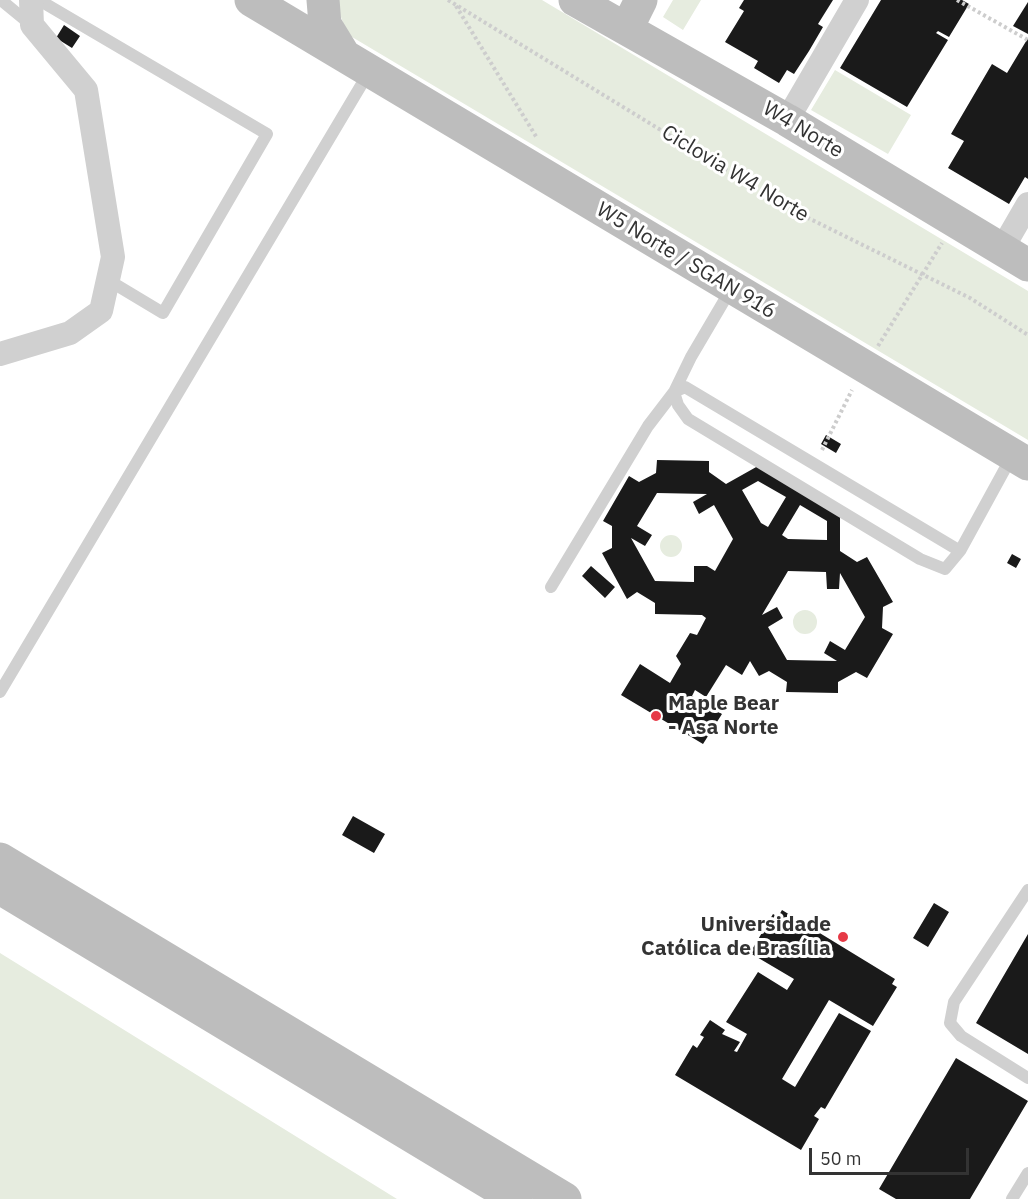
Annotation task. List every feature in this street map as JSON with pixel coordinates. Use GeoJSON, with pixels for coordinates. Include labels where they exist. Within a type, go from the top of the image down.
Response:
{"type":"FeatureCollection","features":[{"type":"Feature","properties":{"kind":"main road","name":"W5 Norte / SGAN 916"},"geometry":{"type":"LineString","coordinates":[[252,0],[1020,460]]}},
{"type":"Feature","properties":{"kind":"main road"},"geometry":{"type":"LineString","coordinates":[[323,0],[325,24],[357,64]]}},
{"type":"Feature","properties":{"kind":"main road","name":"W4 Norte"},"geometry":{"type":"LineString","coordinates":[[575,0],[634,14],[787,120],[1015,257]]}},
{"type":"Feature","properties":{"kind":"main road"},"geometry":{"type":"LineString","coordinates":[[0,859],[566,1199]]}},
{"type":"Feature","properties":{"kind":"main road"},"geometry":{"type":"LineString","coordinates":[[0,888],[516,1199]]}},
{"type":"Feature","properties":{"kind":"street"},"geometry":{"type":"LineString","coordinates":[[0,354],[70,333],[101,311],[113,257],[86,90],[32,25],[32,0]]}},
{"type":"Feature","properties":{"kind":"street"},"geometry":{"type":"LineString","coordinates":[[787,120],[857,0]]}},
{"type":"Feature","properties":{"kind":"street"},"geometry":{"type":"LineString","coordinates":[[1015,257],[1028,204]]}},
{"type":"Feature","properties":{"kind":"lane"},"geometry":{"type":"LineString","coordinates":[[1,0],[32,25]]}},
{"type":"Feature","properties":{"kind":"lane"},"geometry":{"type":"LineString","coordinates":[[39,0],[267,134],[163,313],[108,280]]}},
{"type":"Feature","properties":{"kind":"lane"},"geometry":{"type":"LineString","coordinates":[[0,692],[357,64]]}},
{"type":"Feature","properties":{"kind":"lane"},"geometry":{"type":"LineString","coordinates":[[551,587],[648,426],[674,392],[691,357],[732,288]]}},
{"type":"Feature","properties":{"kind":"lane"},"geometry":{"type":"LineString","coordinates":[[674,392],[686,387],[960,551]]}},
{"type":"Feature","properties":{"kind":"lane"},"geometry":{"type":"LineString","coordinates":[[674,392],[678,405],[688,419],[920,559],[945,569],[960,551],[1020,460]]}},
{"type":"Feature","properties":{"kind":"lane"},"geometry":{"type":"LineString","coordinates":[[1028,890],[954,1002],[950,1023],[961,1036],[1028,1078]]}},
{"type":"Feature","properties":{"kind":"lane"},"geometry":{"type":"LineString","coordinates":[[1012,1199],[1028,1173]]}},
{"type":"Feature","properties":{"kind":"path","name":"Ciclovia W4 Norte"},"geometry":{"type":"LineString","coordinates":[[448,0],[790,209],[970,298],[1028,335]]}},
{"type":"Feature","properties":{"kind":"path"},"geometry":{"type":"LineString","coordinates":[[957,0],[1028,40]]}},
{"type":"Feature","properties":{"kind":"path"},"geometry":{"type":"LineString","coordinates":[[454,2],[542,147]]}},
{"type":"Feature","properties":{"kind":"path"},"geometry":{"type":"LineString","coordinates":[[877,348],[921,274],[956,223]]}},
{"type":"Feature","properties":{"kind":"path"},"geometry":{"type":"LineString","coordinates":[[815,464],[853,387]]}},
{"type":"Feature","properties":{"kind":"shaded area"},"geometry":{"type":"Polygon","coordinates":[[[335,0],[542,0],[1028,291],[1028,440],[347,34],[335,0]]]}},
{"type":"Feature","properties":{"kind":"shaded area"},"geometry":{"type":"Polygon","coordinates":[[[673,0],[701,0],[683,30],[663,17],[673,0]]]}},
{"type":"Feature","properties":{"kind":"shaded area"},"geometry":{"type":"Polygon","coordinates":[[[835,70],[911,115],[888,154],[811,110],[835,70]]]}},
{"type":"Feature","properties":{"kind":"shaded area"},"geometry":{"type":"Polygon","coordinates":[[[671,535],[679,538],[682,546],[679,554],[671,557],[663,554],[660,546],[663,538],[671,535]]]}},
{"type":"Feature","properties":{"kind":"shaded area"},"geometry":{"type":"Polygon","coordinates":[[[805,610],[813,614],[817,622],[813,630],[805,634],[797,630],[793,622],[797,614],[805,610]]]}},
{"type":"Feature","properties":{"kind":"shaded area"},"geometry":{"type":"Polygon","coordinates":[[[0,953],[397,1199],[0,1199],[0,953]]]}},
{"type":"Feature","properties":{"kind":"building"},"geometry":{"type":"Polygon","coordinates":[[[744,0],[833,0],[818,24],[823,27],[809,51],[794,74],[787,70],[779,83],[754,68],[758,61],[725,42],[744,11],[739,8],[744,0]]]}},
{"type":"Feature","properties":{"kind":"building"},"geometry":{"type":"Polygon","coordinates":[[[881,0],[962,0],[969,4],[949,37],[938,31],[936,33],[948,40],[907,107],[840,68],[881,0]]]}},
{"type":"Feature","properties":{"kind":"building"},"geometry":{"type":"Polygon","coordinates":[[[1028,2],[1028,34],[1013,26],[1028,2]]]}},
{"type":"Feature","properties":{"kind":"building"},"geometry":{"type":"Polygon","coordinates":[[[64,25],[80,36],[72,48],[56,38],[64,25]]]}},
{"type":"Feature","properties":{"kind":"building"},"geometry":{"type":"Polygon","coordinates":[[[1028,38],[1028,179],[1025,177],[1009,204],[948,168],[964,141],[951,134],[992,64],[1007,73],[1028,38]]]}},
{"type":"Feature","properties":{"kind":"building"},"geometry":{"type":"Polygon","coordinates":[[[826,435],[841,444],[836,453],[821,444],[826,435]]]}},
{"type":"Feature","properties":{"kind":"building"},"geometry":{"type":"Polygon","coordinates":[[[657,460],[709,461],[709,472],[726,484],[758,466],[840,515],[840,551],[857,562],[867,557],[893,602],[883,607],[882,628],[893,634],[867,678],[856,672],[838,682],[838,693],[786,692],[787,682],[769,671],[759,676],[750,661],[742,675],[726,665],[706,697],[695,690],[692,696],[722,714],[703,744],[621,695],[640,664],[670,683],[681,664],[676,656],[690,633],[697,635],[706,618],[702,615],[655,614],[655,603],[637,592],[627,599],[602,553],[612,548],[612,526],[603,521],[629,476],[639,482],[656,473],[657,460]],[[758,481],[742,490],[761,523],[768,527],[786,497],[758,481]],[[657,493],[637,526],[652,535],[645,546],[631,538],[655,581],[694,582],[694,566],[707,566],[715,571],[733,539],[714,505],[699,514],[693,502],[707,494],[657,493]],[[800,505],[782,535],[788,539],[827,540],[827,521],[800,505]],[[788,571],[762,615],[777,607],[783,618],[768,627],[787,660],[837,661],[824,653],[830,641],[845,650],[865,617],[840,573],[839,589],[827,589],[826,572],[788,571]]]}},
{"type":"Feature","properties":{"kind":"building"},"geometry":{"type":"Polygon","coordinates":[[[1012,554],[1021,559],[1016,568],[1007,563],[1012,554]]]}},
{"type":"Feature","properties":{"kind":"building"},"geometry":{"type":"Polygon","coordinates":[[[591,566],[615,587],[605,598],[582,576],[591,566]]]}},
{"type":"Feature","properties":{"kind":"building"},"geometry":{"type":"Polygon","coordinates":[[[353,816],[385,834],[374,853],[342,835],[353,816]]]}},
{"type":"Feature","properties":{"kind":"building"},"geometry":{"type":"Polygon","coordinates":[[[934,903],[949,912],[928,947],[913,938],[934,903]]]}},
{"type":"Feature","properties":{"kind":"building"},"geometry":{"type":"Polygon","coordinates":[[[782,910],[895,979],[892,984],[897,987],[873,1026],[829,1000],[782,1079],[795,1087],[839,1013],[871,1031],[825,1109],[821,1107],[814,1116],[819,1119],[801,1150],[675,1075],[693,1045],[697,1048],[704,1037],[700,1035],[710,1020],[725,1030],[722,1034],[740,1042],[734,1051],[737,1052],[747,1034],[726,1022],[758,972],[787,990],[794,979],[750,953],[773,914],[778,917],[782,910]]]}},
{"type":"Feature","properties":{"kind":"building"},"geometry":{"type":"Polygon","coordinates":[[[1028,934],[1028,1054],[976,1023],[1028,934]]]}},
{"type":"Feature","properties":{"kind":"building"},"geometry":{"type":"Polygon","coordinates":[[[956,1058],[1028,1101],[970,1199],[896,1199],[879,1189],[956,1058]]]}},
{"type":"Feature","properties":{"kind":"place","name":"Maple Bear - Asa Norte"},"geometry":{"type":"Point","coordinates":[656,716]}},
{"type":"Feature","properties":{"kind":"place","name":"Universidade Católica de Brasília"},"geometry":{"type":"Point","coordinates":[843,937]}}]}
